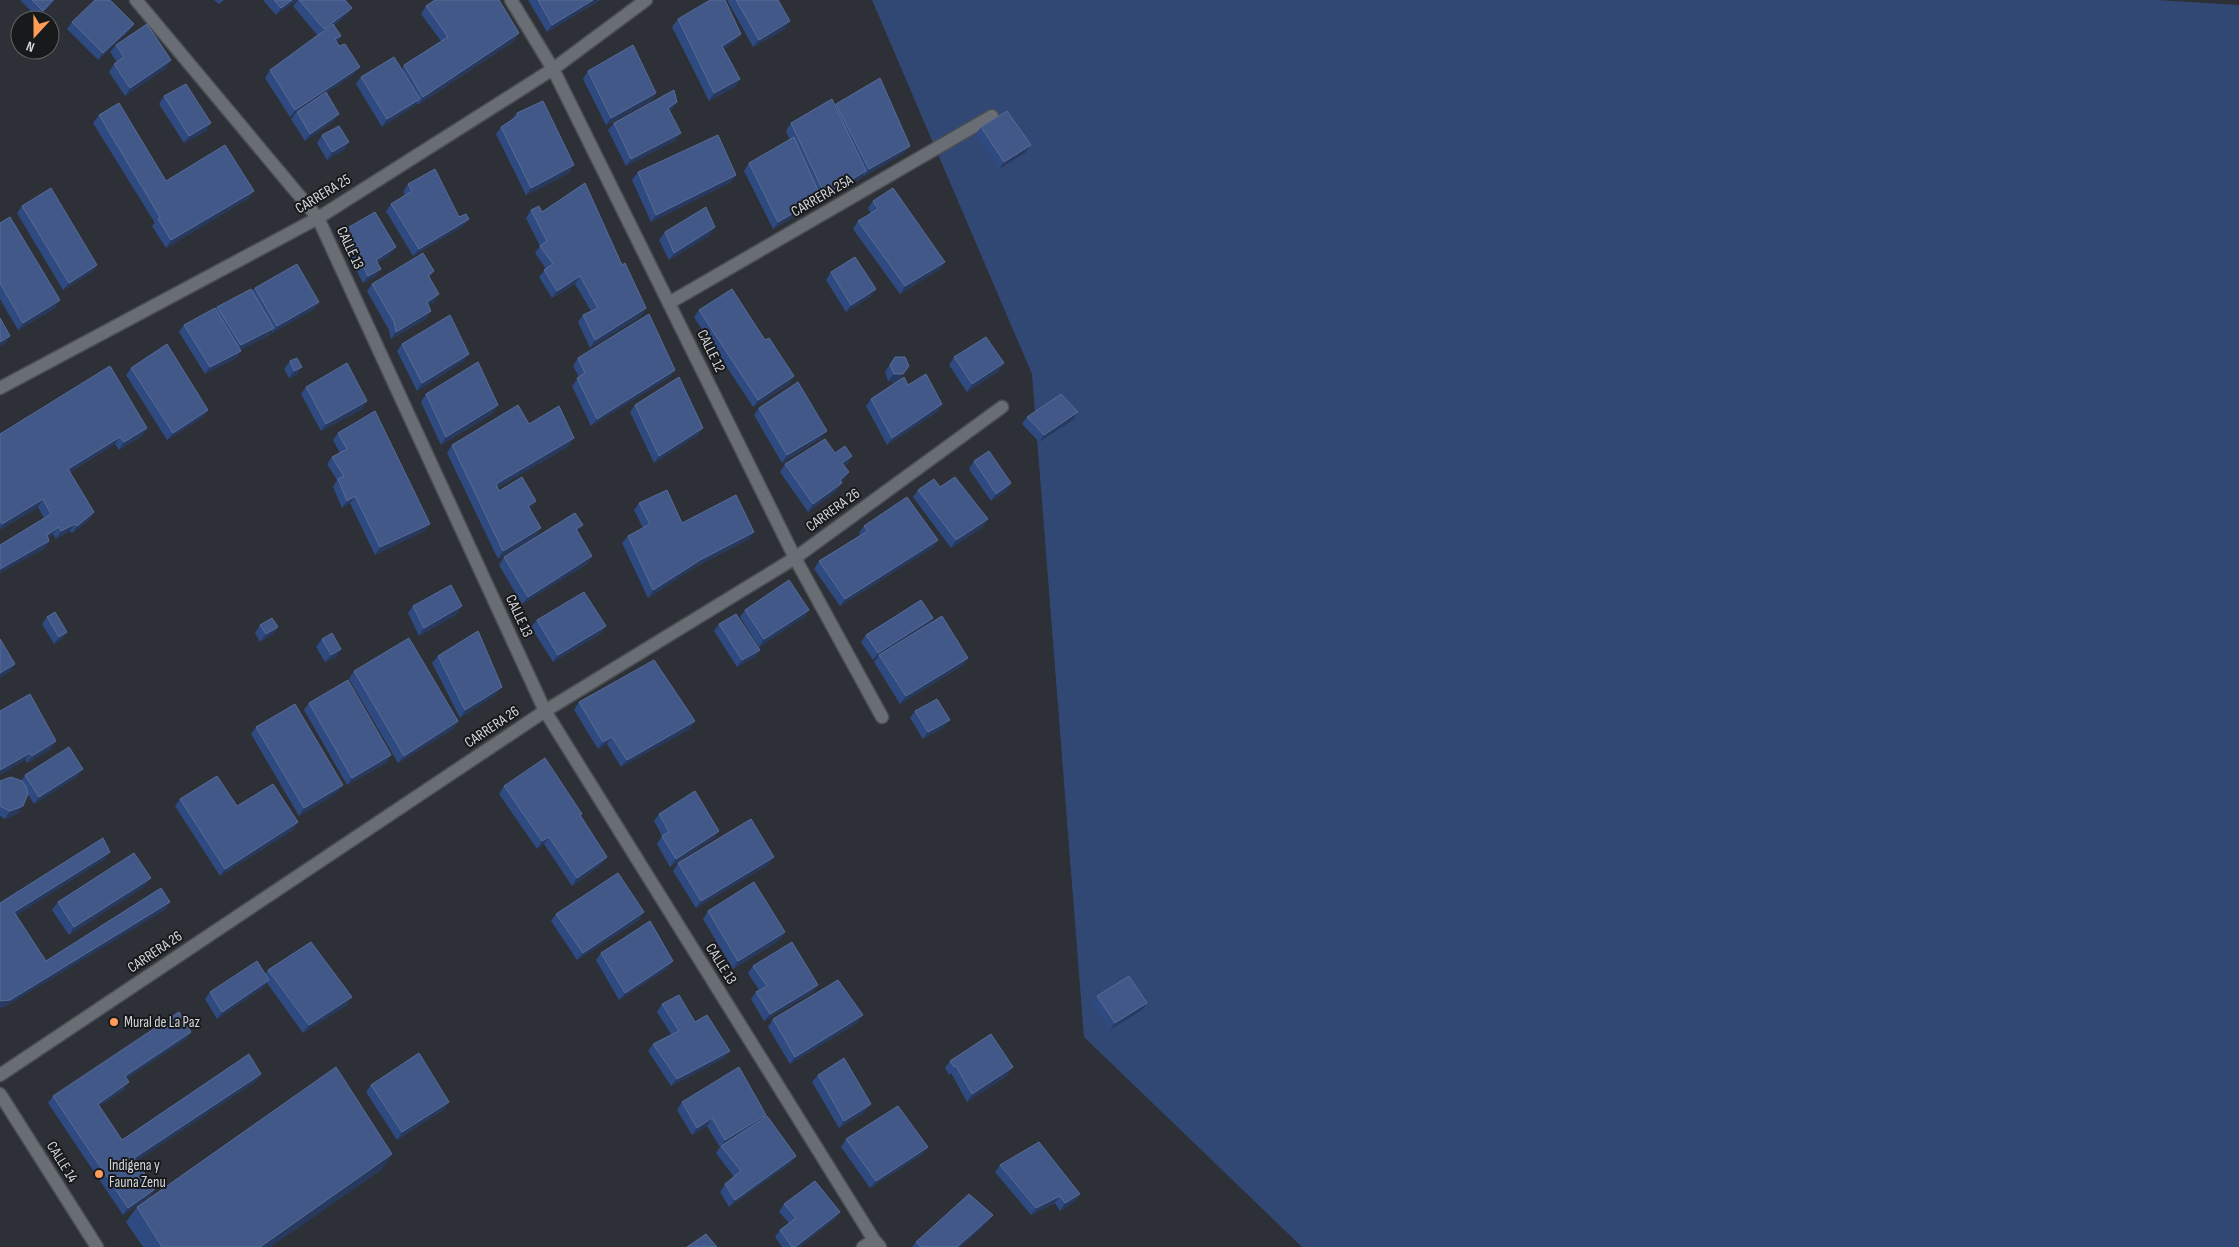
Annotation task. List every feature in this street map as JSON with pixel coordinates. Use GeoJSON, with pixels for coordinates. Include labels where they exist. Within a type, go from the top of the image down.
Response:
{"type":"FeatureCollection","features":[{"type":"Feature","properties":{"kind":"street","name":"CALLE 13"},"geometry":{"type":"LineString","coordinates":[[136,0],[318,218],[545,711],[877,1244]]}},
{"type":"Feature","properties":{"kind":"street","name":"CALLE 12"},"geometry":{"type":"LineString","coordinates":[[511,0],[553,69],[795,558],[882,717]]}},
{"type":"Feature","properties":{"kind":"street","name":"CARRERA 25"},"geometry":{"type":"LineString","coordinates":[[0,388],[318,218],[553,69],[646,0]]}},
{"type":"Feature","properties":{"kind":"street","name":"CARRERA 25A"},"geometry":{"type":"LineString","coordinates":[[669,303],[992,116]]}},
{"type":"Feature","properties":{"kind":"street","name":"CARRERA 26"},"geometry":{"type":"LineString","coordinates":[[0,1075],[545,711],[795,558],[1002,407]]}},
{"type":"Feature","properties":{"kind":"street","name":"CALLE 14"},"geometry":{"type":"LineString","coordinates":[[0,1094],[97,1247]]}},
{"type":"Feature","properties":{"kind":"street"},"geometry":{"type":"LineString","coordinates":[[863,1247],[877,1244]]}},
{"type":"Feature","properties":{"kind":"shaded area"},"geometry":{"type":"Polygon","coordinates":[[[872,0],[2157,0],[2239,5],[2239,1247],[1302,1247],[1084,1037],[1032,374],[872,0]]]}},
{"type":"Feature","properties":{"kind":"building"},"geometry":{"type":"Polygon","coordinates":[[[32,0],[53,0],[44,10],[32,0]]]}},
{"type":"Feature","properties":{"kind":"building"},"geometry":{"type":"Polygon","coordinates":[[[95,0],[110,0],[134,24],[103,53],[72,22],[95,0]]]}},
{"type":"Feature","properties":{"kind":"building"},"geometry":{"type":"Polygon","coordinates":[[[274,0],[292,0],[281,8],[274,0]]]}},
{"type":"Feature","properties":{"kind":"building"},"geometry":{"type":"Polygon","coordinates":[[[299,0],[345,0],[352,8],[324,29],[299,0]]]}},
{"type":"Feature","properties":{"kind":"building"},"geometry":{"type":"Polygon","coordinates":[[[435,0],[499,0],[519,33],[423,97],[404,65],[448,37],[426,6],[435,0]]]}},
{"type":"Feature","properties":{"kind":"building"},"geometry":{"type":"Polygon","coordinates":[[[538,0],[593,0],[552,25],[538,0]]]}},
{"type":"Feature","properties":{"kind":"building"},"geometry":{"type":"Polygon","coordinates":[[[710,0],[725,0],[741,34],[722,46],[740,79],[714,93],[678,19],[710,0]]]}},
{"type":"Feature","properties":{"kind":"building"},"geometry":{"type":"Polygon","coordinates":[[[736,0],[778,0],[790,21],[759,40],[736,0]]]}},
{"type":"Feature","properties":{"kind":"building"},"geometry":{"type":"Polygon","coordinates":[[[147,24],[171,60],[130,88],[114,64],[124,57],[116,45],[147,24]]]}},
{"type":"Feature","properties":{"kind":"building"},"geometry":{"type":"Polygon","coordinates":[[[333,24],[341,36],[335,39],[339,46],[345,44],[360,67],[295,110],[270,70],[333,24]]]}},
{"type":"Feature","properties":{"kind":"building"},"geometry":{"type":"Polygon","coordinates":[[[633,45],[656,93],[611,118],[588,71],[633,45]]]}},
{"type":"Feature","properties":{"kind":"building"},"geometry":{"type":"Polygon","coordinates":[[[394,57],[420,99],[387,119],[361,77],[394,57]]]}},
{"type":"Feature","properties":{"kind":"building"},"geometry":{"type":"Polygon","coordinates":[[[880,78],[910,146],[869,169],[836,104],[880,78]]]}},
{"type":"Feature","properties":{"kind":"building"},"geometry":{"type":"Polygon","coordinates":[[[186,84],[211,123],[189,136],[164,96],[186,84]]]}},
{"type":"Feature","properties":{"kind":"building"},"geometry":{"type":"Polygon","coordinates":[[[674,90],[677,102],[668,108],[681,133],[631,159],[614,123],[674,90]]]}},
{"type":"Feature","properties":{"kind":"building"},"geometry":{"type":"Polygon","coordinates":[[[326,92],[339,114],[310,134],[297,112],[326,92]]]}},
{"type":"Feature","properties":{"kind":"building"},"geometry":{"type":"Polygon","coordinates":[[[832,99],[866,171],[825,195],[791,123],[832,99]]]}},
{"type":"Feature","properties":{"kind":"building"},"geometry":{"type":"Polygon","coordinates":[[[543,101],[574,165],[531,188],[501,127],[518,116],[517,113],[543,101]]]}},
{"type":"Feature","properties":{"kind":"building"},"geometry":{"type":"Polygon","coordinates":[[[119,103],[166,181],[225,145],[254,191],[171,240],[158,219],[160,217],[99,115],[119,103]]]}},
{"type":"Feature","properties":{"kind":"building"},"geometry":{"type":"Polygon","coordinates":[[[1007,111],[1031,145],[1004,162],[981,127],[1007,111]]]}},
{"type":"Feature","properties":{"kind":"building"},"geometry":{"type":"Polygon","coordinates":[[[339,126],[349,142],[332,152],[322,135],[339,126]]]}},
{"type":"Feature","properties":{"kind":"building"},"geometry":{"type":"Polygon","coordinates":[[[718,135],[736,175],[656,215],[638,172],[718,135]]]}},
{"type":"Feature","properties":{"kind":"building"},"geometry":{"type":"Polygon","coordinates":[[[794,137],[821,197],[778,222],[749,163],[794,137]]]}},
{"type":"Feature","properties":{"kind":"building"},"geometry":{"type":"Polygon","coordinates":[[[435,169],[459,217],[466,214],[469,219],[419,249],[391,204],[412,191],[408,184],[435,169]]]}},
{"type":"Feature","properties":{"kind":"building"},"geometry":{"type":"Polygon","coordinates":[[[585,183],[622,265],[625,263],[646,308],[595,340],[583,315],[598,308],[580,276],[557,291],[544,270],[553,264],[540,246],[547,241],[531,210],[539,206],[542,212],[585,183]]]}},
{"type":"Feature","properties":{"kind":"building"},"geometry":{"type":"Polygon","coordinates":[[[51,188],[97,265],[69,283],[22,206],[51,188]]]}},
{"type":"Feature","properties":{"kind":"building"},"geometry":{"type":"Polygon","coordinates":[[[893,188],[945,262],[905,286],[858,221],[878,209],[873,201],[893,188]]]}},
{"type":"Feature","properties":{"kind":"building"},"geometry":{"type":"Polygon","coordinates":[[[706,207],[715,227],[674,253],[665,232],[706,207]]]}},
{"type":"Feature","properties":{"kind":"building"},"geometry":{"type":"Polygon","coordinates":[[[375,212],[396,247],[376,260],[381,269],[368,276],[344,230],[375,212]]]}},
{"type":"Feature","properties":{"kind":"building"},"geometry":{"type":"Polygon","coordinates":[[[10,217],[60,300],[23,323],[0,283],[0,223],[10,217]]]}},
{"type":"Feature","properties":{"kind":"building"},"geometry":{"type":"Polygon","coordinates":[[[423,253],[434,271],[428,275],[439,294],[427,302],[431,311],[396,332],[394,322],[372,284],[423,253]]]}},
{"type":"Feature","properties":{"kind":"building"},"geometry":{"type":"Polygon","coordinates":[[[855,257],[876,289],[851,305],[831,272],[855,257]]]}},
{"type":"Feature","properties":{"kind":"building"},"geometry":{"type":"Polygon","coordinates":[[[297,264],[319,302],[277,326],[255,288],[297,264]]]}},
{"type":"Feature","properties":{"kind":"building"},"geometry":{"type":"Polygon","coordinates":[[[251,289],[274,328],[241,345],[217,307],[251,289]]]}},
{"type":"Feature","properties":{"kind":"building"},"geometry":{"type":"Polygon","coordinates":[[[732,289],[765,340],[769,338],[794,376],[758,400],[699,310],[732,289]]]}},
{"type":"Feature","properties":{"kind":"building"},"geometry":{"type":"Polygon","coordinates":[[[215,308],[241,351],[210,367],[184,325],[215,308]]]}},
{"type":"Feature","properties":{"kind":"building"},"geometry":{"type":"Polygon","coordinates":[[[649,314],[675,370],[597,419],[577,378],[585,373],[578,358],[649,314]]]}},
{"type":"Feature","properties":{"kind":"building"},"geometry":{"type":"Polygon","coordinates":[[[450,315],[469,354],[422,383],[402,344],[450,315]]]}},
{"type":"Feature","properties":{"kind":"building"},"geometry":{"type":"Polygon","coordinates":[[[0,318],[10,336],[0,342],[0,318]]]}},
{"type":"Feature","properties":{"kind":"building"},"geometry":{"type":"Polygon","coordinates":[[[986,337],[1004,363],[972,384],[954,357],[986,337]]]}},
{"type":"Feature","properties":{"kind":"building"},"geometry":{"type":"Polygon","coordinates":[[[167,344],[208,410],[173,433],[131,368],[167,344]]]}},
{"type":"Feature","properties":{"kind":"building"},"geometry":{"type":"Polygon","coordinates":[[[895,357],[905,357],[909,366],[903,374],[894,374],[890,365],[895,357]]]}},
{"type":"Feature","properties":{"kind":"building"},"geometry":{"type":"Polygon","coordinates":[[[297,358],[302,367],[294,371],[290,361],[297,358]]]}},
{"type":"Feature","properties":{"kind":"building"},"geometry":{"type":"Polygon","coordinates":[[[478,362],[498,405],[446,437],[426,394],[478,362]]]}},
{"type":"Feature","properties":{"kind":"building"},"geometry":{"type":"Polygon","coordinates":[[[347,363],[367,401],[326,424],[306,387],[347,363]]]}},
{"type":"Feature","properties":{"kind":"building"},"geometry":{"type":"Polygon","coordinates":[[[110,366],[147,428],[124,442],[120,437],[68,469],[94,512],[77,526],[75,524],[61,531],[59,527],[47,535],[49,541],[0,569],[0,545],[51,514],[43,499],[2,524],[0,520],[0,434],[110,366]]]}},
{"type":"Feature","properties":{"kind":"building"},"geometry":{"type":"Polygon","coordinates":[[[926,374],[942,404],[892,438],[871,399],[904,377],[908,385],[926,374]]]}},
{"type":"Feature","properties":{"kind":"building"},"geometry":{"type":"Polygon","coordinates":[[[679,377],[703,428],[659,456],[635,405],[679,377]]]}},
{"type":"Feature","properties":{"kind":"building"},"geometry":{"type":"Polygon","coordinates":[[[798,382],[827,431],[787,455],[759,408],[798,382]]]}},
{"type":"Feature","properties":{"kind":"building"},"geometry":{"type":"Polygon","coordinates":[[[1061,394],[1078,412],[1044,435],[1027,417],[1061,394]]]}},
{"type":"Feature","properties":{"kind":"building"},"geometry":{"type":"Polygon","coordinates":[[[518,405],[529,424],[559,406],[574,438],[496,484],[499,491],[522,477],[536,501],[528,506],[541,528],[503,551],[452,445],[518,405]]]}},
{"type":"Feature","properties":{"kind":"building"},"geometry":{"type":"Polygon","coordinates":[[[375,411],[430,524],[380,547],[355,496],[347,501],[338,479],[344,476],[332,457],[347,449],[338,433],[375,411]]]}},
{"type":"Feature","properties":{"kind":"building"},"geometry":{"type":"Polygon","coordinates":[[[825,439],[835,453],[845,446],[852,456],[842,463],[849,472],[840,480],[842,483],[813,504],[785,464],[825,439]]]}},
{"type":"Feature","properties":{"kind":"building"},"geometry":{"type":"Polygon","coordinates":[[[989,451],[1011,483],[996,494],[974,461],[989,451]]]}},
{"type":"Feature","properties":{"kind":"building"},"geometry":{"type":"Polygon","coordinates":[[[955,477],[988,519],[956,540],[918,490],[934,479],[940,487],[955,477]]]}},
{"type":"Feature","properties":{"kind":"building"},"geometry":{"type":"Polygon","coordinates":[[[667,490],[682,523],[736,495],[754,532],[700,560],[653,590],[628,536],[650,524],[639,503],[667,490]]]}},
{"type":"Feature","properties":{"kind":"building"},"geometry":{"type":"Polygon","coordinates":[[[907,497],[938,540],[845,599],[819,561],[868,531],[864,526],[907,497]]]}},
{"type":"Feature","properties":{"kind":"building"},"geometry":{"type":"Polygon","coordinates":[[[575,513],[583,525],[576,529],[592,556],[528,597],[504,557],[575,513]]]}},
{"type":"Feature","properties":{"kind":"building"},"geometry":{"type":"Polygon","coordinates":[[[789,580],[809,610],[764,639],[745,610],[789,580]]]}},
{"type":"Feature","properties":{"kind":"building"},"geometry":{"type":"Polygon","coordinates":[[[451,585],[462,606],[424,628],[413,606],[451,585]]]}},
{"type":"Feature","properties":{"kind":"building"},"geometry":{"type":"Polygon","coordinates":[[[584,592],[606,626],[558,655],[537,620],[584,592]]]}},
{"type":"Feature","properties":{"kind":"building"},"geometry":{"type":"Polygon","coordinates":[[[921,600],[933,618],[878,653],[866,635],[921,600]]]}},
{"type":"Feature","properties":{"kind":"building"},"geometry":{"type":"Polygon","coordinates":[[[55,612],[67,632],[59,637],[47,617],[55,612]]]}},
{"type":"Feature","properties":{"kind":"building"},"geometry":{"type":"Polygon","coordinates":[[[736,614],[760,650],[742,660],[719,624],[736,614]]]}},
{"type":"Feature","properties":{"kind":"building"},"geometry":{"type":"Polygon","coordinates":[[[942,616],[968,658],[906,696],[879,655],[942,616]]]}},
{"type":"Feature","properties":{"kind":"building"},"geometry":{"type":"Polygon","coordinates":[[[272,618],[278,627],[266,634],[260,625],[272,618]]]}},
{"type":"Feature","properties":{"kind":"building"},"geometry":{"type":"Polygon","coordinates":[[[478,631],[502,687],[465,710],[438,656],[478,631]]]}},
{"type":"Feature","properties":{"kind":"building"},"geometry":{"type":"Polygon","coordinates":[[[332,633],[341,649],[331,655],[322,639],[332,633]]]}},
{"type":"Feature","properties":{"kind":"building"},"geometry":{"type":"Polygon","coordinates":[[[409,638],[458,721],[404,756],[354,671],[409,638]]]}},
{"type":"Feature","properties":{"kind":"building"},"geometry":{"type":"Polygon","coordinates":[[[0,639],[15,664],[0,673],[0,639]]]}},
{"type":"Feature","properties":{"kind":"building"},"geometry":{"type":"Polygon","coordinates":[[[654,660],[695,721],[627,760],[612,737],[603,742],[579,702],[654,660]]]}},
{"type":"Feature","properties":{"kind":"building"},"geometry":{"type":"Polygon","coordinates":[[[348,680],[391,755],[352,778],[309,703],[348,680]]]}},
{"type":"Feature","properties":{"kind":"building"},"geometry":{"type":"Polygon","coordinates":[[[30,694],[56,741],[32,756],[30,753],[0,770],[0,711],[30,694]]]}},
{"type":"Feature","properties":{"kind":"building"},"geometry":{"type":"Polygon","coordinates":[[[937,699],[950,720],[928,732],[915,711],[937,699]]]}},
{"type":"Feature","properties":{"kind":"building"},"geometry":{"type":"Polygon","coordinates":[[[295,704],[343,785],[304,808],[256,727],[295,704]]]}},
{"type":"Feature","properties":{"kind":"building"},"geometry":{"type":"Polygon","coordinates":[[[69,747],[83,769],[39,797],[25,775],[69,747]]]}},
{"type":"Feature","properties":{"kind":"building"},"geometry":{"type":"Polygon","coordinates":[[[545,758],[582,814],[580,815],[607,857],[577,878],[549,837],[542,841],[504,786],[545,758]]]}},
{"type":"Feature","properties":{"kind":"building"},"geometry":{"type":"Polygon","coordinates":[[[217,776],[237,806],[273,784],[298,822],[225,869],[180,799],[217,776]]]}},
{"type":"Feature","properties":{"kind":"building"},"geometry":{"type":"Polygon","coordinates":[[[11,777],[22,781],[26,786],[28,794],[23,806],[10,811],[0,806],[0,781],[11,777]]]}},
{"type":"Feature","properties":{"kind":"building"},"geometry":{"type":"Polygon","coordinates":[[[695,791],[719,831],[676,859],[662,836],[669,832],[659,814],[695,791]]]}},
{"type":"Feature","properties":{"kind":"building"},"geometry":{"type":"Polygon","coordinates":[[[751,819],[774,857],[701,901],[678,863],[751,819]]]}},
{"type":"Feature","properties":{"kind":"building"},"geometry":{"type":"Polygon","coordinates":[[[103,838],[110,852],[14,912],[46,961],[161,888],[170,902],[10,1000],[0,1001],[0,903],[103,838]]]}},
{"type":"Feature","properties":{"kind":"building"},"geometry":{"type":"Polygon","coordinates":[[[134,853],[151,878],[74,927],[58,902],[134,853]]]}},
{"type":"Feature","properties":{"kind":"building"},"geometry":{"type":"Polygon","coordinates":[[[618,873],[644,912],[583,953],[556,914],[618,873]]]}},
{"type":"Feature","properties":{"kind":"building"},"geometry":{"type":"Polygon","coordinates":[[[754,882],[785,932],[738,961],[708,911],[754,882]]]}},
{"type":"Feature","properties":{"kind":"building"},"geometry":{"type":"Polygon","coordinates":[[[650,921],[673,961],[625,993],[601,953],[650,921]]]}},
{"type":"Feature","properties":{"kind":"building"},"geometry":{"type":"Polygon","coordinates":[[[311,942],[352,997],[309,1025],[268,970],[311,942]]]}},
{"type":"Feature","properties":{"kind":"building"},"geometry":{"type":"Polygon","coordinates":[[[792,942],[818,985],[770,1014],[756,992],[767,986],[753,966],[792,942]]]}},
{"type":"Feature","properties":{"kind":"building"},"geometry":{"type":"Polygon","coordinates":[[[257,961],[269,980],[222,1012],[210,992],[257,961]]]}},
{"type":"Feature","properties":{"kind":"building"},"geometry":{"type":"Polygon","coordinates":[[[1129,976],[1147,1003],[1115,1023],[1097,996],[1129,976]]]}},
{"type":"Feature","properties":{"kind":"building"},"geometry":{"type":"Polygon","coordinates":[[[838,980],[863,1015],[795,1057],[773,1019],[838,980]]]}},
{"type":"Feature","properties":{"kind":"building"},"geometry":{"type":"Polygon","coordinates":[[[679,995],[695,1022],[707,1015],[730,1051],[677,1079],[653,1044],[679,1031],[662,1004],[679,995]]]}},
{"type":"Feature","properties":{"kind":"building"},"geometry":{"type":"Polygon","coordinates":[[[179,1012],[191,1032],[125,1076],[129,1082],[98,1104],[122,1140],[249,1054],[261,1074],[134,1158],[155,1189],[128,1208],[53,1096],[179,1012]]]}},
{"type":"Feature","properties":{"kind":"building"},"geometry":{"type":"Polygon","coordinates":[[[991,1034],[1013,1067],[972,1094],[956,1066],[954,1067],[950,1061],[991,1034]]]}},
{"type":"Feature","properties":{"kind":"building"},"geometry":{"type":"Polygon","coordinates":[[[419,1053],[449,1102],[402,1132],[371,1085],[419,1053]]]}},
{"type":"Feature","properties":{"kind":"building"},"geometry":{"type":"Polygon","coordinates":[[[844,1058],[871,1104],[844,1121],[818,1075],[844,1058]]]}},
{"type":"Feature","properties":{"kind":"building"},"geometry":{"type":"Polygon","coordinates":[[[336,1067],[392,1154],[260,1247],[162,1247],[137,1207],[336,1067]]]}},
{"type":"Feature","properties":{"kind":"building"},"geometry":{"type":"Polygon","coordinates":[[[739,1067],[766,1115],[725,1140],[712,1118],[697,1128],[682,1102],[739,1067]]]}},
{"type":"Feature","properties":{"kind":"building"},"geometry":{"type":"Polygon","coordinates":[[[898,1106],[928,1147],[876,1181],[846,1139],[898,1106]]]}},
{"type":"Feature","properties":{"kind":"building"},"geometry":{"type":"Polygon","coordinates":[[[767,1116],[796,1156],[735,1200],[725,1184],[741,1171],[721,1146],[767,1116]]]}},
{"type":"Feature","properties":{"kind":"building"},"geometry":{"type":"Polygon","coordinates":[[[1039,1142],[1080,1194],[1065,1203],[1060,1196],[1036,1208],[1000,1165],[1039,1142]]]}},
{"type":"Feature","properties":{"kind":"building"},"geometry":{"type":"Polygon","coordinates":[[[815,1181],[840,1212],[795,1247],[792,1247],[780,1230],[796,1218],[784,1204],[815,1181]]]}},
{"type":"Feature","properties":{"kind":"building"},"geometry":{"type":"Polygon","coordinates":[[[969,1194],[993,1215],[957,1247],[921,1247],[916,1242],[969,1194]]]}},
{"type":"Feature","properties":{"kind":"building"},"geometry":{"type":"Polygon","coordinates":[[[706,1234],[717,1247],[687,1247],[706,1234]]]}},
{"type":"Feature","properties":{"kind":"place","name":"Mural de La Paz"},"geometry":{"type":"Point","coordinates":[114,1022]}},
{"type":"Feature","properties":{"kind":"place","name":"Indigena y Fauna Zenu"},"geometry":{"type":"Point","coordinates":[99,1174]}}]}
